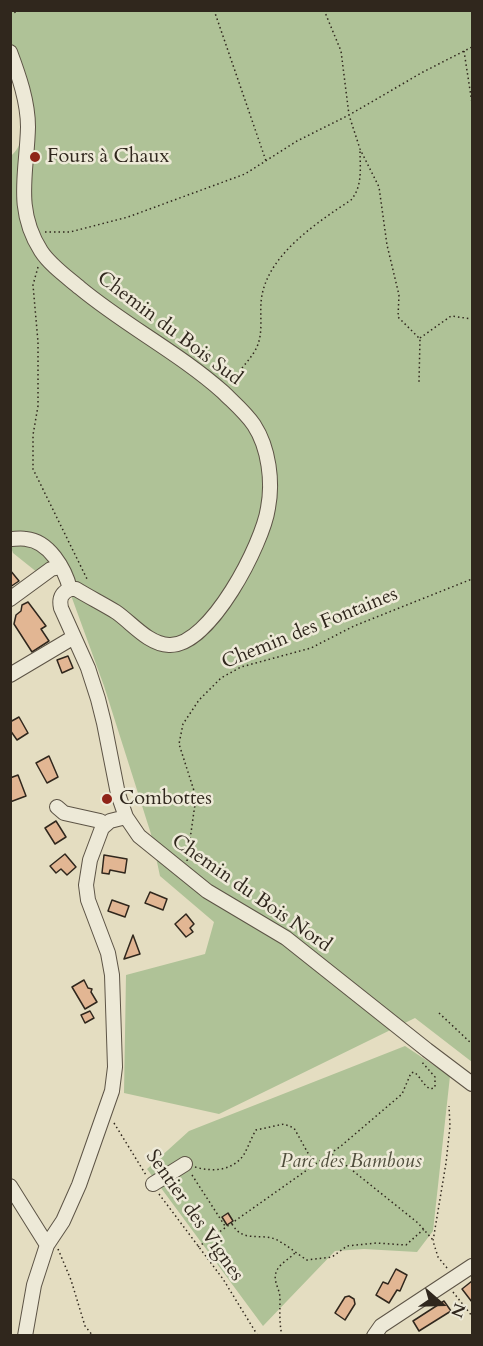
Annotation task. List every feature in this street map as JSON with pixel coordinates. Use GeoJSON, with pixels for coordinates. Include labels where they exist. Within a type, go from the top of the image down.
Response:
{"type":"FeatureCollection","features":[{"type":"Feature","properties":{"kind":"street","name":"Chemin du Bois Sud"},"geometry":{"type":"LineString","coordinates":[[10,52],[25,101],[28,126],[24,157],[17,175],[26,217],[41,252],[98,302],[187,362],[233,401],[255,426],[264,442],[270,495],[266,524],[247,566],[220,607],[191,639],[179,644],[167,645],[145,635],[117,613],[73,589]]}},
{"type":"Feature","properties":{"kind":"street"},"geometry":{"type":"LineString","coordinates":[[10,161],[24,157]]}},
{"type":"Feature","properties":{"kind":"street"},"geometry":{"type":"LineString","coordinates":[[10,539],[27,539],[50,553],[66,574],[73,589]]}},
{"type":"Feature","properties":{"kind":"street"},"geometry":{"type":"LineString","coordinates":[[10,599],[51,569],[61,567]]}},
{"type":"Feature","properties":{"kind":"street","name":"Chemin du Bois Nord"},"geometry":{"type":"LineString","coordinates":[[73,589],[62,594],[60,601],[88,668],[98,699],[105,723],[118,794],[126,817],[140,837],[207,891],[286,938],[472,1084]]}},
{"type":"Feature","properties":{"kind":"street"},"geometry":{"type":"LineString","coordinates":[[10,675],[74,637]]}},
{"type":"Feature","properties":{"kind":"street"},"geometry":{"type":"LineString","coordinates":[[57,807],[64,813],[100,820],[105,824]]}},
{"type":"Feature","properties":{"kind":"street"},"geometry":{"type":"LineString","coordinates":[[25,1335],[34,1285],[49,1241],[63,1221],[75,1194],[112,1091],[115,1067],[112,975],[108,953],[86,892],[90,860],[99,833],[105,824],[126,817]]}},
{"type":"Feature","properties":{"kind":"street"},"geometry":{"type":"LineString","coordinates":[[153,1184],[185,1164]]}},
{"type":"Feature","properties":{"kind":"street"},"geometry":{"type":"LineString","coordinates":[[10,1186],[49,1241]]}},
{"type":"Feature","properties":{"kind":"street"},"geometry":{"type":"LineString","coordinates":[[374,1335],[381,1326],[472,1266]]}},
{"type":"Feature","properties":{"kind":"path"},"geometry":{"type":"LineString","coordinates":[[10,14],[21,10]]}},
{"type":"Feature","properties":{"kind":"path"},"geometry":{"type":"LineString","coordinates":[[214,10],[266,161]]}},
{"type":"Feature","properties":{"kind":"path"},"geometry":{"type":"LineString","coordinates":[[324,10],[341,51],[349,115],[360,149],[379,187],[387,245],[399,295],[398,317],[420,339],[419,382]]}},
{"type":"Feature","properties":{"kind":"path"},"geometry":{"type":"LineString","coordinates":[[32,231],[70,232],[128,217],[245,174],[297,141],[472,47]]}},
{"type":"Feature","properties":{"kind":"path"},"geometry":{"type":"LineString","coordinates":[[465,51],[472,103]]}},
{"type":"Feature","properties":{"kind":"path"},"geometry":{"type":"LineString","coordinates":[[233,401],[230,389],[233,381],[260,340],[262,295],[271,272],[297,239],[356,194],[360,184],[360,149]]}},
{"type":"Feature","properties":{"kind":"path"},"geometry":{"type":"LineString","coordinates":[[41,252],[33,285],[38,342],[38,406],[33,435],[33,469],[84,571],[94,596],[93,599]]}},
{"type":"Feature","properties":{"kind":"path"},"geometry":{"type":"LineString","coordinates":[[420,339],[451,316],[472,319]]}},
{"type":"Feature","properties":{"kind":"path","name":"Chemin des Fontaines"},"geometry":{"type":"LineString","coordinates":[[182,872],[190,851],[196,797],[179,744],[183,724],[199,700],[221,678],[241,667],[311,648],[354,626],[472,579]]}},
{"type":"Feature","properties":{"kind":"path"},"geometry":{"type":"LineString","coordinates":[[440,1013],[472,1044]]}},
{"type":"Feature","properties":{"kind":"path"},"geometry":{"type":"LineString","coordinates":[[198,1247],[331,1153],[402,1094],[411,1073],[414,1072],[419,1076],[426,1087],[431,1089],[435,1087],[437,1082],[435,1077],[421,1061],[427,1050]]}},
{"type":"Feature","properties":{"kind":"path"},"geometry":{"type":"LineString","coordinates":[[433,1241],[446,1163],[450,1126],[449,1106]]}},
{"type":"Feature","properties":{"kind":"path","name":"Sentier des Vignes"},"geometry":{"type":"LineString","coordinates":[[105,1115],[125,1138],[153,1184],[223,1279],[258,1335]]}},
{"type":"Feature","properties":{"kind":"path"},"geometry":{"type":"LineString","coordinates":[[185,1164],[207,1170],[229,1168],[243,1156],[256,1130],[284,1124],[294,1128],[315,1165]]}},
{"type":"Feature","properties":{"kind":"path"},"geometry":{"type":"LineString","coordinates":[[331,1153],[424,1229],[433,1241],[438,1257],[472,1316]]}},
{"type":"Feature","properties":{"kind":"path"},"geometry":{"type":"LineString","coordinates":[[185,1164],[225,1227]]}},
{"type":"Feature","properties":{"kind":"path"},"geometry":{"type":"LineString","coordinates":[[231,1223],[240,1234],[247,1237],[267,1237],[277,1240],[307,1260],[332,1257],[347,1246],[376,1243],[406,1245],[424,1229]]}},
{"type":"Feature","properties":{"kind":"path"},"geometry":{"type":"LineString","coordinates":[[49,1241],[71,1280],[85,1326],[93,1335]]}},
{"type":"Feature","properties":{"kind":"path"},"geometry":{"type":"LineString","coordinates":[[282,1335],[278,1310],[280,1296],[275,1282],[276,1271],[295,1253]]}},
{"type":"Feature","properties":{"kind":"green space"},"geometry":{"type":"Polygon","coordinates":[[[11,11],[472,11],[472,1062],[415,1018],[219,1114],[124,1093],[126,975],[205,954],[214,922],[160,876],[151,834],[104,686],[64,576],[38,573],[13,553],[10,544],[10,157],[18,148],[23,126],[11,68],[11,11]]]}},
{"type":"Feature","properties":{"kind":"green space","name":"Parc des Bambous"},"geometry":{"type":"Polygon","coordinates":[[[405,1046],[450,1076],[433,1231],[417,1252],[364,1249],[335,1251],[263,1326],[147,1169],[189,1131],[405,1046]]]}},
{"type":"Feature","properties":{"kind":"building"},"geometry":{"type":"Polygon","coordinates":[[[10,570],[19,581],[10,587],[10,570]]]}},
{"type":"Feature","properties":{"kind":"building"},"geometry":{"type":"Polygon","coordinates":[[[28,602],[46,626],[41,629],[49,641],[32,652],[14,624],[22,605],[28,602]]]}},
{"type":"Feature","properties":{"kind":"building"},"geometry":{"type":"Polygon","coordinates":[[[68,656],[73,668],[62,673],[57,660],[68,656]]]}},
{"type":"Feature","properties":{"kind":"building"},"geometry":{"type":"Polygon","coordinates":[[[19,717],[28,733],[17,740],[10,730],[10,722],[19,717]]]}},
{"type":"Feature","properties":{"kind":"building"},"geometry":{"type":"Polygon","coordinates":[[[49,756],[58,777],[47,783],[36,763],[49,756]]]}},
{"type":"Feature","properties":{"kind":"building"},"geometry":{"type":"Polygon","coordinates":[[[18,775],[26,796],[10,802],[10,778],[18,775]]]}},
{"type":"Feature","properties":{"kind":"building"},"geometry":{"type":"Polygon","coordinates":[[[56,821],[66,837],[55,844],[45,828],[56,821]]]}},
{"type":"Feature","properties":{"kind":"building"},"geometry":{"type":"Polygon","coordinates":[[[65,854],[76,867],[67,875],[61,869],[56,873],[50,866],[65,854]]]}},
{"type":"Feature","properties":{"kind":"building"},"geometry":{"type":"Polygon","coordinates":[[[104,855],[127,859],[125,873],[110,870],[109,874],[102,873],[104,855]]]}},
{"type":"Feature","properties":{"kind":"building"},"geometry":{"type":"Polygon","coordinates":[[[150,892],[167,899],[163,910],[145,903],[150,892]]]}},
{"type":"Feature","properties":{"kind":"building"},"geometry":{"type":"Polygon","coordinates":[[[112,900],[129,906],[125,917],[108,911],[112,900]]]}},
{"type":"Feature","properties":{"kind":"building"},"geometry":{"type":"Polygon","coordinates":[[[186,914],[194,924],[190,928],[193,932],[186,937],[175,924],[186,914]]]}},
{"type":"Feature","properties":{"kind":"building"},"geometry":{"type":"Polygon","coordinates":[[[133,935],[140,954],[124,959],[133,935]]]}},
{"type":"Feature","properties":{"kind":"building"},"geometry":{"type":"Polygon","coordinates":[[[84,980],[88,988],[92,989],[91,992],[97,1002],[85,1009],[72,987],[84,980]]]}},
{"type":"Feature","properties":{"kind":"building"},"geometry":{"type":"Polygon","coordinates":[[[90,1011],[94,1018],[85,1023],[81,1015],[90,1011]]]}},
{"type":"Feature","properties":{"kind":"building"},"geometry":{"type":"Polygon","coordinates":[[[228,1213],[233,1221],[227,1225],[222,1217],[228,1213]]]}},
{"type":"Feature","properties":{"kind":"building"},"geometry":{"type":"Polygon","coordinates":[[[396,1269],[407,1275],[400,1291],[397,1290],[389,1303],[376,1295],[383,1282],[388,1284],[396,1269]]]}},
{"type":"Feature","properties":{"kind":"building"},"geometry":{"type":"Polygon","coordinates":[[[472,1281],[472,1302],[462,1289],[472,1281]]]}},
{"type":"Feature","properties":{"kind":"building"},"geometry":{"type":"Polygon","coordinates":[[[349,1296],[354,1299],[355,1304],[345,1320],[335,1313],[345,1297],[349,1296]]]}},
{"type":"Feature","properties":{"kind":"building"},"geometry":{"type":"Polygon","coordinates":[[[444,1301],[451,1311],[419,1331],[413,1321],[444,1301]]]}},
{"type":"Feature","properties":{"kind":"place","name":"Fours à Chaux"},"geometry":{"type":"Point","coordinates":[35,157]}},
{"type":"Feature","properties":{"kind":"place","name":"Combottes"},"geometry":{"type":"Point","coordinates":[107,799]}}]}
